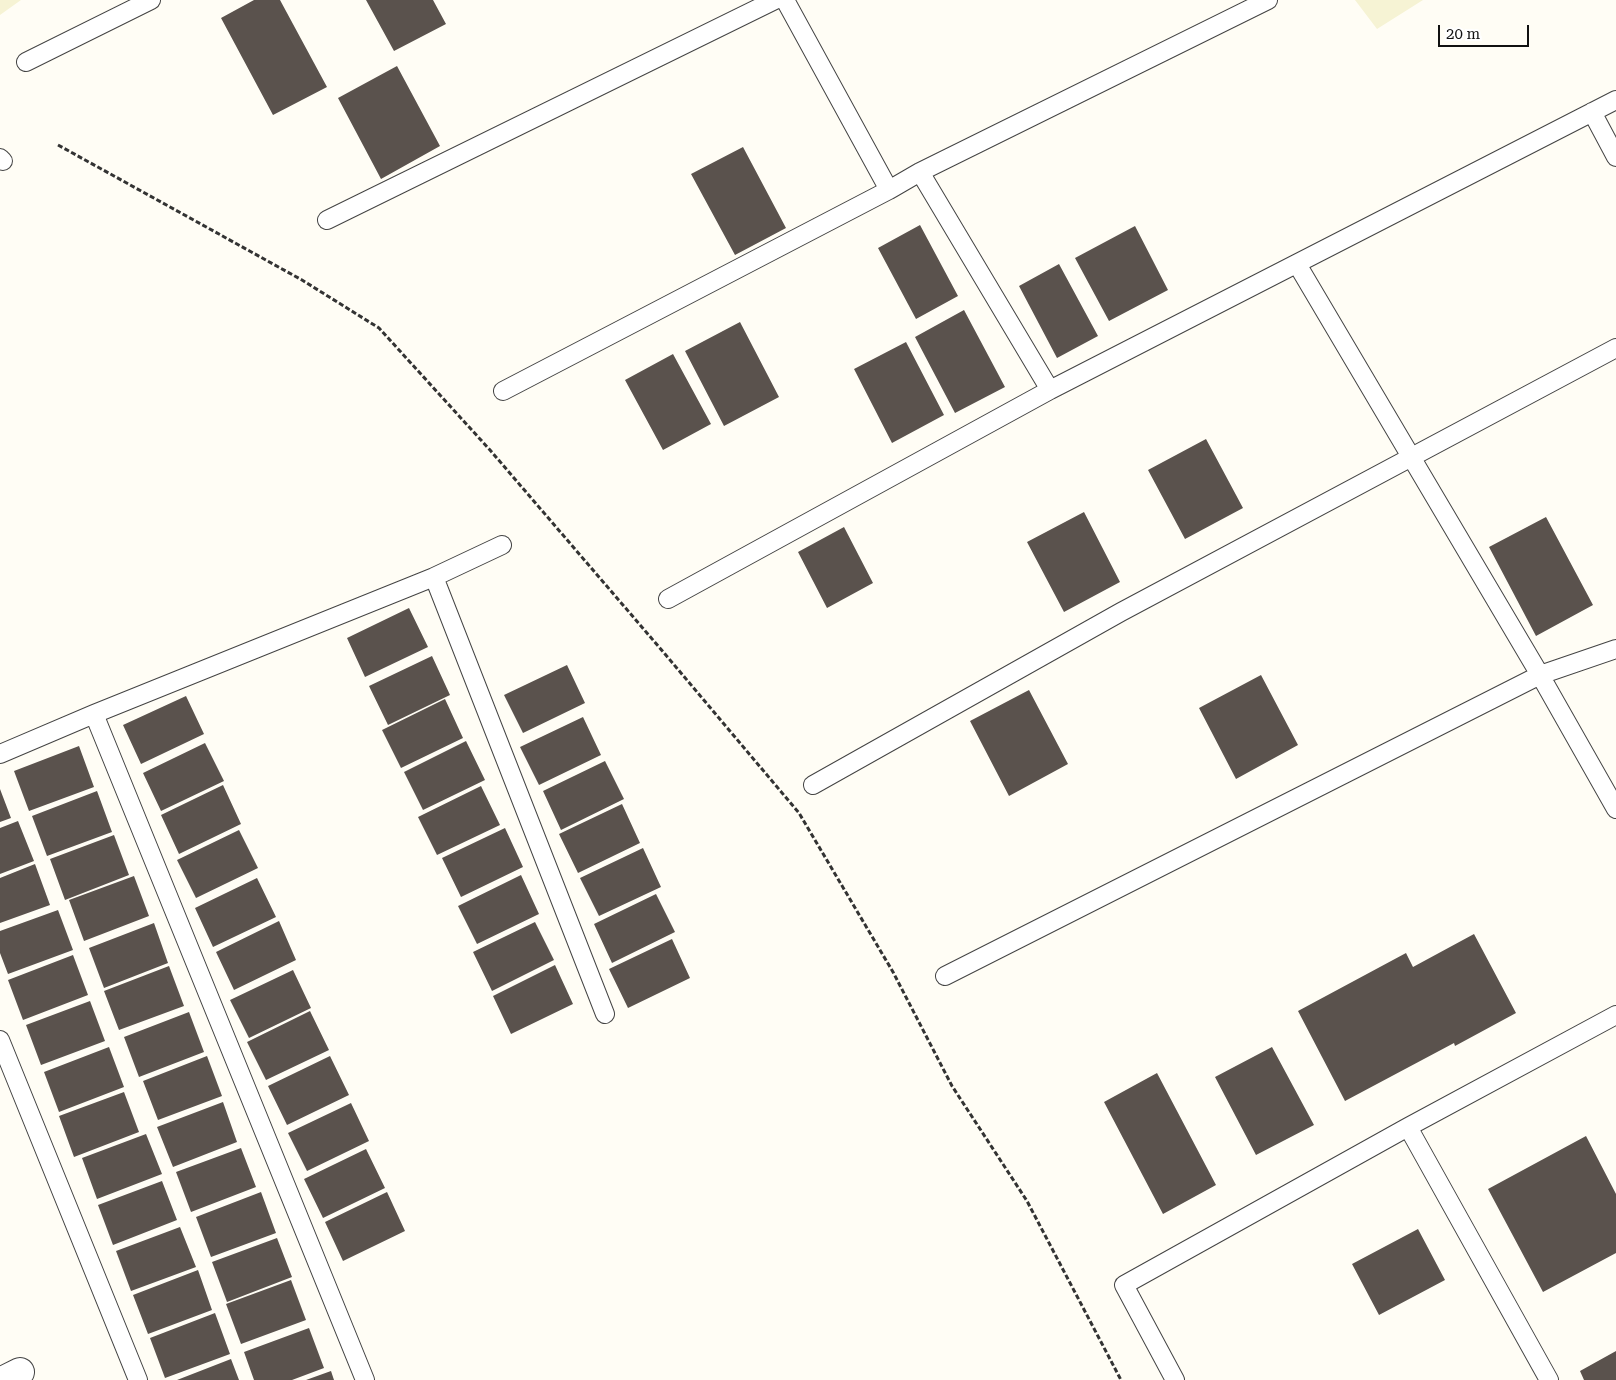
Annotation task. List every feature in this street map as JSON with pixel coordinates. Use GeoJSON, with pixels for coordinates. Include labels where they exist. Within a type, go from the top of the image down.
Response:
{"type":"FeatureCollection","features":[{"type":"Feature","properties":{"kind":"lane"},"geometry":{"type":"LineString","coordinates":[[26,62],[151,0]]}},
{"type":"Feature","properties":{"kind":"lane"},"geometry":{"type":"LineString","coordinates":[[327,220],[774,0]]}},
{"type":"Feature","properties":{"kind":"lane"},"geometry":{"type":"LineString","coordinates":[[785,0],[889,190]]}},
{"type":"Feature","properties":{"kind":"lane"},"geometry":{"type":"LineString","coordinates":[[503,391],[889,190],[920,172],[1268,0]]}},
{"type":"Feature","properties":{"kind":"lane"},"geometry":{"type":"LineString","coordinates":[[668,599],[1050,390],[1616,100]]}},
{"type":"Feature","properties":{"kind":"lane"},"geometry":{"type":"LineString","coordinates":[[1592,112],[1616,157]]}},
{"type":"Feature","properties":{"kind":"lane"},"geometry":{"type":"LineString","coordinates":[[920,172],[1050,390]]}},
{"type":"Feature","properties":{"kind":"lane"},"geometry":{"type":"LineString","coordinates":[[1296,264],[1540,675],[1616,809]]}},
{"type":"Feature","properties":{"kind":"lane"},"geometry":{"type":"LineString","coordinates":[[813,785],[1121,612],[1616,348]]}},
{"type":"Feature","properties":{"kind":"lane"},"geometry":{"type":"LineString","coordinates":[[0,754],[94,714],[434,577],[502,544]]}},
{"type":"Feature","properties":{"kind":"lane"},"geometry":{"type":"LineString","coordinates":[[434,577],[605,1014]]}},
{"type":"Feature","properties":{"kind":"lane"},"geometry":{"type":"LineString","coordinates":[[945,976],[1540,675],[1616,649]]}},
{"type":"Feature","properties":{"kind":"lane"},"geometry":{"type":"LineString","coordinates":[[94,714],[365,1380]]}},
{"type":"Feature","properties":{"kind":"lane"},"geometry":{"type":"LineString","coordinates":[[1175,1380],[1124,1284],[1408,1127],[1616,1015]]}},
{"type":"Feature","properties":{"kind":"lane"},"geometry":{"type":"LineString","coordinates":[[0,1040],[138,1380]]}},
{"type":"Feature","properties":{"kind":"lane"},"geometry":{"type":"LineString","coordinates":[[1408,1127],[1549,1380]]}},
{"type":"Feature","properties":{"kind":"path"},"geometry":{"type":"LineString","coordinates":[[58,145],[302,280],[379,328],[490,450],[659,646],[799,813],[893,972],[952,1086],[1027,1201],[1121,1380]]}},
{"type":"Feature","properties":{"kind":"shaded area"},"geometry":{"type":"Polygon","coordinates":[[[0,0],[21,0],[0,15],[0,0]]]}},
{"type":"Feature","properties":{"kind":"shaded area"},"geometry":{"type":"Polygon","coordinates":[[[1355,0],[1423,0],[1377,29],[1355,0]]]}},
{"type":"Feature","properties":{"kind":"building"},"geometry":{"type":"Polygon","coordinates":[[[254,0],[280,0],[327,87],[273,115],[221,18],[254,0]]]}},
{"type":"Feature","properties":{"kind":"building"},"geometry":{"type":"Polygon","coordinates":[[[366,0],[433,0],[446,24],[394,51],[366,0]]]}},
{"type":"Feature","properties":{"kind":"building"},"geometry":{"type":"Polygon","coordinates":[[[397,66],[440,146],[381,179],[338,98],[397,66]]]}},
{"type":"Feature","properties":{"kind":"building"},"geometry":{"type":"Polygon","coordinates":[[[743,147],[786,228],[735,255],[691,174],[743,147]]]}},
{"type":"Feature","properties":{"kind":"building"},"geometry":{"type":"Polygon","coordinates":[[[920,225],[958,296],[916,319],[878,248],[920,225]]]}},
{"type":"Feature","properties":{"kind":"building"},"geometry":{"type":"Polygon","coordinates":[[[1135,226],[1168,290],[1109,321],[1075,258],[1135,226]]]}},
{"type":"Feature","properties":{"kind":"building"},"geometry":{"type":"Polygon","coordinates":[[[1059,264],[1098,336],[1057,358],[1019,286],[1059,264]]]}},
{"type":"Feature","properties":{"kind":"building"},"geometry":{"type":"Polygon","coordinates":[[[964,310],[1005,387],[955,413],[915,337],[964,310]]]}},
{"type":"Feature","properties":{"kind":"building"},"geometry":{"type":"Polygon","coordinates":[[[740,322],[779,397],[724,426],[685,351],[740,322]]]}},
{"type":"Feature","properties":{"kind":"building"},"geometry":{"type":"Polygon","coordinates":[[[906,342],[944,415],[892,443],[854,369],[906,342]]]}},
{"type":"Feature","properties":{"kind":"building"},"geometry":{"type":"Polygon","coordinates":[[[673,354],[711,424],[663,450],[625,380],[673,354]]]}},
{"type":"Feature","properties":{"kind":"building"},"geometry":{"type":"Polygon","coordinates":[[[1206,439],[1243,508],[1185,539],[1148,470],[1206,439]]]}},
{"type":"Feature","properties":{"kind":"building"},"geometry":{"type":"Polygon","coordinates":[[[1084,512],[1120,582],[1064,612],[1027,542],[1084,512]]]}},
{"type":"Feature","properties":{"kind":"building"},"geometry":{"type":"Polygon","coordinates":[[[1546,517],[1593,605],[1536,636],[1489,547],[1546,517]]]}},
{"type":"Feature","properties":{"kind":"building"},"geometry":{"type":"Polygon","coordinates":[[[844,527],[873,583],[827,608],[798,552],[844,527]]]}},
{"type":"Feature","properties":{"kind":"building"},"geometry":{"type":"Polygon","coordinates":[[[409,608],[428,647],[365,677],[347,638],[409,608]]]}},
{"type":"Feature","properties":{"kind":"building"},"geometry":{"type":"Polygon","coordinates":[[[432,656],[450,695],[388,725],[369,686],[432,656]]]}},
{"type":"Feature","properties":{"kind":"building"},"geometry":{"type":"Polygon","coordinates":[[[567,665],[585,703],[523,733],[504,695],[567,665]]]}},
{"type":"Feature","properties":{"kind":"building"},"geometry":{"type":"Polygon","coordinates":[[[1261,675],[1298,745],[1236,779],[1199,708],[1261,675]]]}},
{"type":"Feature","properties":{"kind":"building"},"geometry":{"type":"Polygon","coordinates":[[[1029,690],[1068,764],[1009,796],[970,721],[1029,690]]]}},
{"type":"Feature","properties":{"kind":"building"},"geometry":{"type":"Polygon","coordinates":[[[186,696],[204,734],[141,764],[123,725],[186,696]]]}},
{"type":"Feature","properties":{"kind":"building"},"geometry":{"type":"Polygon","coordinates":[[[445,699],[463,738],[401,768],[382,730],[445,699]]]}},
{"type":"Feature","properties":{"kind":"building"},"geometry":{"type":"Polygon","coordinates":[[[583,717],[601,755],[539,785],[520,747],[583,717]]]}},
{"type":"Feature","properties":{"kind":"building"},"geometry":{"type":"Polygon","coordinates":[[[466,741],[485,780],[423,810],[404,772],[466,741]]]}},
{"type":"Feature","properties":{"kind":"building"},"geometry":{"type":"Polygon","coordinates":[[[205,743],[224,781],[161,811],[143,773],[205,743]]]}},
{"type":"Feature","properties":{"kind":"building"},"geometry":{"type":"Polygon","coordinates":[[[79,746],[94,787],[29,811],[14,771],[79,746]]]}},
{"type":"Feature","properties":{"kind":"building"},"geometry":{"type":"Polygon","coordinates":[[[605,761],[624,799],[561,830],[543,791],[605,761]]]}},
{"type":"Feature","properties":{"kind":"building"},"geometry":{"type":"Polygon","coordinates":[[[223,785],[241,824],[179,854],[161,815],[223,785]]]}},
{"type":"Feature","properties":{"kind":"building"},"geometry":{"type":"Polygon","coordinates":[[[481,786],[500,825],[437,855],[418,817],[481,786]]]}},
{"type":"Feature","properties":{"kind":"building"},"geometry":{"type":"Polygon","coordinates":[[[0,789],[11,818],[0,822],[0,789]]]}},
{"type":"Feature","properties":{"kind":"building"},"geometry":{"type":"Polygon","coordinates":[[[97,791],[112,832],[47,856],[32,816],[97,791]]]}},
{"type":"Feature","properties":{"kind":"building"},"geometry":{"type":"Polygon","coordinates":[[[622,804],[640,843],[578,873],[559,834],[622,804]]]}},
{"type":"Feature","properties":{"kind":"building"},"geometry":{"type":"Polygon","coordinates":[[[18,821],[34,861],[0,874],[0,828],[18,821]]]}},
{"type":"Feature","properties":{"kind":"building"},"geometry":{"type":"Polygon","coordinates":[[[505,828],[523,867],[461,897],[442,858],[505,828]]]}},
{"type":"Feature","properties":{"kind":"building"},"geometry":{"type":"Polygon","coordinates":[[[239,830],[258,868],[196,898],[177,860],[239,830]]]}},
{"type":"Feature","properties":{"kind":"building"},"geometry":{"type":"Polygon","coordinates":[[[114,835],[129,875],[65,900],[50,859],[114,835]]]}},
{"type":"Feature","properties":{"kind":"building"},"geometry":{"type":"Polygon","coordinates":[[[643,848],[661,887],[599,916],[580,878],[643,848]]]}},
{"type":"Feature","properties":{"kind":"building"},"geometry":{"type":"Polygon","coordinates":[[[35,864],[50,905],[0,923],[0,878],[35,864]]]}},
{"type":"Feature","properties":{"kind":"building"},"geometry":{"type":"Polygon","coordinates":[[[521,875],[539,914],[477,944],[458,906],[521,875]]]}},
{"type":"Feature","properties":{"kind":"building"},"geometry":{"type":"Polygon","coordinates":[[[134,876],[149,916],[84,941],[69,900],[134,876]]]}},
{"type":"Feature","properties":{"kind":"building"},"geometry":{"type":"Polygon","coordinates":[[[257,878],[276,917],[213,947],[195,908],[257,878]]]}},
{"type":"Feature","properties":{"kind":"building"},"geometry":{"type":"Polygon","coordinates":[[[656,894],[675,932],[612,963],[594,924],[656,894]]]}},
{"type":"Feature","properties":{"kind":"building"},"geometry":{"type":"Polygon","coordinates":[[[58,910],[73,950],[8,974],[0,953],[0,931],[58,910]]]}},
{"type":"Feature","properties":{"kind":"building"},"geometry":{"type":"Polygon","coordinates":[[[279,921],[296,960],[234,990],[216,952],[279,921]]]}},
{"type":"Feature","properties":{"kind":"building"},"geometry":{"type":"Polygon","coordinates":[[[535,922],[554,960],[492,991],[473,952],[535,922]]]}},
{"type":"Feature","properties":{"kind":"building"},"geometry":{"type":"Polygon","coordinates":[[[154,923],[168,963],[104,988],[89,948],[154,923]]]}},
{"type":"Feature","properties":{"kind":"building"},"geometry":{"type":"Polygon","coordinates":[[[1474,934],[1516,1013],[1455,1046],[1454,1043],[1345,1101],[1298,1011],[1406,953],[1413,967],[1474,934]]]}},
{"type":"Feature","properties":{"kind":"building"},"geometry":{"type":"Polygon","coordinates":[[[672,939],[690,978],[628,1008],[609,969],[672,939]]]}},
{"type":"Feature","properties":{"kind":"building"},"geometry":{"type":"Polygon","coordinates":[[[73,955],[88,995],[23,1020],[8,980],[73,955]]]}},
{"type":"Feature","properties":{"kind":"building"},"geometry":{"type":"Polygon","coordinates":[[[555,965],[573,1004],[511,1034],[493,996],[555,965]]]}},
{"type":"Feature","properties":{"kind":"building"},"geometry":{"type":"Polygon","coordinates":[[[169,966],[184,1006],[119,1030],[104,991],[169,966]]]}},
{"type":"Feature","properties":{"kind":"building"},"geometry":{"type":"Polygon","coordinates":[[[293,970],[311,1008],[249,1038],[230,1000],[293,970]]]}},
{"type":"Feature","properties":{"kind":"building"},"geometry":{"type":"Polygon","coordinates":[[[90,1001],[105,1041],[41,1065],[26,1025],[90,1001]]]}},
{"type":"Feature","properties":{"kind":"building"},"geometry":{"type":"Polygon","coordinates":[[[310,1011],[329,1050],[266,1080],[247,1042],[310,1011]]]}},
{"type":"Feature","properties":{"kind":"building"},"geometry":{"type":"Polygon","coordinates":[[[189,1012],[204,1052],[139,1077],[124,1037],[189,1012]]]}},
{"type":"Feature","properties":{"kind":"building"},"geometry":{"type":"Polygon","coordinates":[[[109,1047],[124,1087],[59,1112],[44,1072],[109,1047]]]}},
{"type":"Feature","properties":{"kind":"building"},"geometry":{"type":"Polygon","coordinates":[[[1272,1047],[1314,1125],[1256,1155],[1215,1077],[1272,1047]]]}},
{"type":"Feature","properties":{"kind":"building"},"geometry":{"type":"Polygon","coordinates":[[[207,1056],[222,1096],[158,1120],[143,1081],[207,1056]]]}},
{"type":"Feature","properties":{"kind":"building"},"geometry":{"type":"Polygon","coordinates":[[[330,1056],[349,1095],[287,1125],[268,1086],[330,1056]]]}},
{"type":"Feature","properties":{"kind":"building"},"geometry":{"type":"Polygon","coordinates":[[[1157,1073],[1216,1185],[1163,1214],[1104,1102],[1157,1073]]]}},
{"type":"Feature","properties":{"kind":"building"},"geometry":{"type":"Polygon","coordinates":[[[124,1092],[139,1132],[74,1157],[59,1116],[124,1092]]]}},
{"type":"Feature","properties":{"kind":"building"},"geometry":{"type":"Polygon","coordinates":[[[223,1102],[237,1142],[173,1167],[157,1127],[223,1102]]]}},
{"type":"Feature","properties":{"kind":"building"},"geometry":{"type":"Polygon","coordinates":[[[351,1103],[369,1141],[307,1171],[288,1133],[351,1103]]]}},
{"type":"Feature","properties":{"kind":"building"},"geometry":{"type":"Polygon","coordinates":[[[146,1134],[162,1174],[97,1199],[82,1158],[146,1134]]]}},
{"type":"Feature","properties":{"kind":"building"},"geometry":{"type":"Polygon","coordinates":[[[1586,1136],[1616,1194],[1616,1253],[1543,1292],[1488,1189],[1586,1136]]]}},
{"type":"Feature","properties":{"kind":"building"},"geometry":{"type":"Polygon","coordinates":[[[241,1148],[256,1187],[191,1212],[176,1172],[241,1148]]]}},
{"type":"Feature","properties":{"kind":"building"},"geometry":{"type":"Polygon","coordinates":[[[366,1149],[385,1188],[323,1218],[304,1179],[366,1149]]]}},
{"type":"Feature","properties":{"kind":"building"},"geometry":{"type":"Polygon","coordinates":[[[162,1181],[177,1220],[113,1245],[98,1205],[162,1181]]]}},
{"type":"Feature","properties":{"kind":"building"},"geometry":{"type":"Polygon","coordinates":[[[261,1192],[276,1233],[211,1257],[196,1217],[261,1192]]]}},
{"type":"Feature","properties":{"kind":"building"},"geometry":{"type":"Polygon","coordinates":[[[387,1192],[405,1231],[343,1261],[325,1222],[387,1192]]]}},
{"type":"Feature","properties":{"kind":"building"},"geometry":{"type":"Polygon","coordinates":[[[180,1227],[196,1267],[131,1291],[116,1251],[180,1227]]]}},
{"type":"Feature","properties":{"kind":"building"},"geometry":{"type":"Polygon","coordinates":[[[1418,1229],[1445,1280],[1379,1315],[1352,1264],[1418,1229]]]}},
{"type":"Feature","properties":{"kind":"building"},"geometry":{"type":"Polygon","coordinates":[[[277,1238],[292,1277],[227,1302],[212,1262],[277,1238]]]}},
{"type":"Feature","properties":{"kind":"building"},"geometry":{"type":"Polygon","coordinates":[[[198,1270],[212,1310],[148,1334],[133,1295],[198,1270]]]}},
{"type":"Feature","properties":{"kind":"building"},"geometry":{"type":"Polygon","coordinates":[[[291,1280],[306,1320],[241,1344],[226,1304],[291,1280]]]}},
{"type":"Feature","properties":{"kind":"building"},"geometry":{"type":"Polygon","coordinates":[[[215,1313],[230,1354],[165,1378],[150,1338],[215,1313]]]}},
{"type":"Feature","properties":{"kind":"building"},"geometry":{"type":"Polygon","coordinates":[[[309,1328],[324,1368],[292,1380],[254,1380],[244,1352],[309,1328]]]}},
{"type":"Feature","properties":{"kind":"building"},"geometry":{"type":"Polygon","coordinates":[[[1616,1351],[1616,1380],[1584,1380],[1580,1371],[1616,1351]]]}},
{"type":"Feature","properties":{"kind":"building"},"geometry":{"type":"Polygon","coordinates":[[[231,1359],[239,1380],[177,1380],[231,1359]]]}},
{"type":"Feature","properties":{"kind":"building"},"geometry":{"type":"Polygon","coordinates":[[[331,1371],[334,1380],[306,1380],[331,1371]]]}}]}
